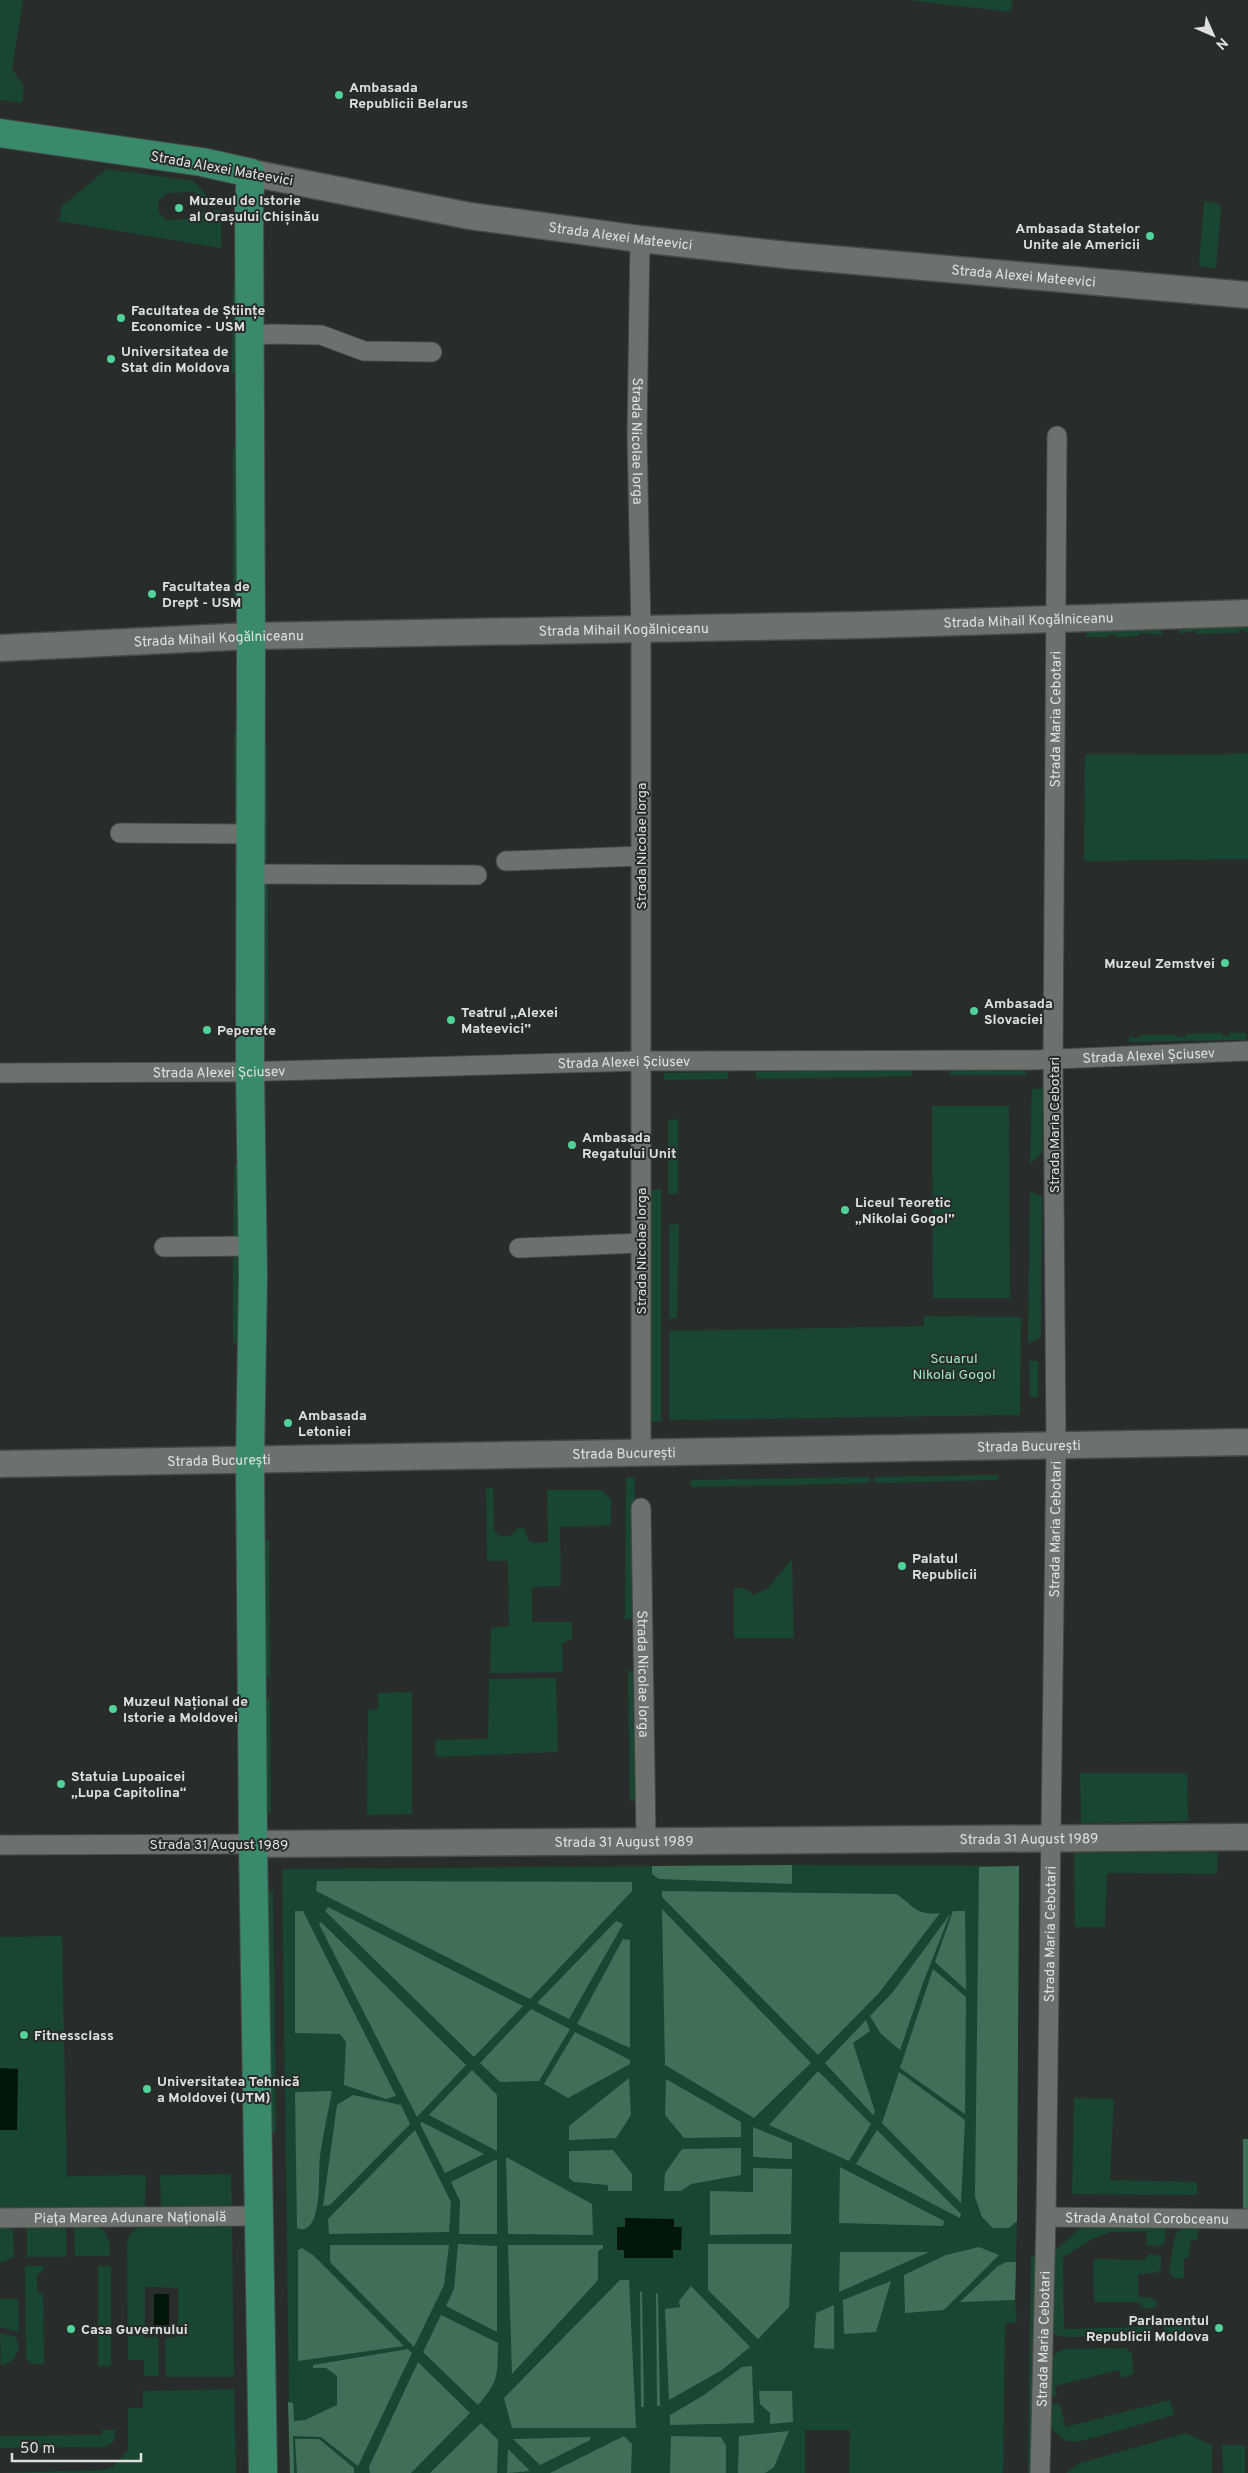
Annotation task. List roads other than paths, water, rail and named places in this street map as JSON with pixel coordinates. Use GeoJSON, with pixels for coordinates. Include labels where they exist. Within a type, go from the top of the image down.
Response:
{"type":"FeatureCollection","features":[{"type":"Feature","properties":{"kind":"main road","name":"Strada Alexei Mateevici"},"geometry":{"type":"LineString","coordinates":[[0,133],[202,162],[470,216],[640,239],[786,255],[1248,295]]}},
{"type":"Feature","properties":{"kind":"main road"},"geometry":{"type":"LineString","coordinates":[[251,173],[249,204],[251,636],[250,1071],[253,1246],[250,1460],[253,1844],[263,2473]]}},
{"type":"Feature","properties":{"kind":"main road","name":"Strada Mihail Kogălniceanu"},"geometry":{"type":"LineString","coordinates":[[0,648],[251,636],[864,625],[1248,613]]}},
{"type":"Feature","properties":{"kind":"main road","name":"Strada București"},"geometry":{"type":"LineString","coordinates":[[0,1464],[1248,1442]]}},
{"type":"Feature","properties":{"kind":"main road","name":"Strada 31 August 1989"},"geometry":{"type":"LineString","coordinates":[[253,1844],[1248,1836]]}},
{"type":"Feature","properties":{"kind":"street","name":"Strada Nicolae Iorga"},"geometry":{"type":"LineString","coordinates":[[640,239],[637,434],[641,629],[641,1453]]}},
{"type":"Feature","properties":{"kind":"street"},"geometry":{"type":"LineString","coordinates":[[250,336],[270,334],[320,335],[364,351],[432,352]]}},
{"type":"Feature","properties":{"kind":"street","name":"Strada Maria Cebotari"},"geometry":{"type":"LineString","coordinates":[[1040,2473],[1046,2217],[1049,1838],[1056,1444],[1053,1059],[1057,436]]}},
{"type":"Feature","properties":{"kind":"street"},"geometry":{"type":"LineString","coordinates":[[120,833],[251,834]]}},
{"type":"Feature","properties":{"kind":"street"},"geometry":{"type":"LineString","coordinates":[[506,861],[641,856]]}},
{"type":"Feature","properties":{"kind":"street"},"geometry":{"type":"LineString","coordinates":[[250,874],[477,875]]}},
{"type":"Feature","properties":{"kind":"street","name":"Strada Alexei Șciusev"},"geometry":{"type":"LineString","coordinates":[[0,1073],[250,1071],[641,1061],[1053,1059],[1248,1051]]}},
{"type":"Feature","properties":{"kind":"street"},"geometry":{"type":"LineString","coordinates":[[519,1248],[641,1242]]}},
{"type":"Feature","properties":{"kind":"street"},"geometry":{"type":"LineString","coordinates":[[164,1247],[253,1246]]}},
{"type":"Feature","properties":{"kind":"street","name":"Strada Nicolae Iorga"},"geometry":{"type":"LineString","coordinates":[[641,1508],[646,1841]]}},
{"type":"Feature","properties":{"kind":"street","name":"Strada 31 August 1989"},"geometry":{"type":"LineString","coordinates":[[0,1845],[253,1844]]}},
{"type":"Feature","properties":{"kind":"street","name":"Piața Marea Adunare Națională"},"geometry":{"type":"LineString","coordinates":[[0,2218],[259,2216]]}},
{"type":"Feature","properties":{"kind":"street","name":"Strada Anatol Corobceanu"},"geometry":{"type":"LineString","coordinates":[[1046,2217],[1248,2220]]}},
{"type":"Feature","properties":{"kind":"place","name":"Ambasada Republicii Belarus"},"geometry":{"type":"Point","coordinates":[339,95]}},
{"type":"Feature","properties":{"kind":"place","name":"Muzeul de Istorie al Orașului Chișinău"},"geometry":{"type":"Point","coordinates":[179,208]}},
{"type":"Feature","properties":{"kind":"place","name":"Ambasada Statelor Unite ale Americii"},"geometry":{"type":"Point","coordinates":[1150,236]}},
{"type":"Feature","properties":{"kind":"place","name":"Facultatea de Științe Economice - USM"},"geometry":{"type":"Point","coordinates":[121,318]}},
{"type":"Feature","properties":{"kind":"place","name":"Universitatea de Stat din Moldova"},"geometry":{"type":"Point","coordinates":[111,359]}},
{"type":"Feature","properties":{"kind":"place","name":"Facultatea de Drept - USM"},"geometry":{"type":"Point","coordinates":[152,594]}},
{"type":"Feature","properties":{"kind":"place","name":"Muzeul Zemstvei"},"geometry":{"type":"Point","coordinates":[1225,963]}},
{"type":"Feature","properties":{"kind":"place","name":"Ambasada Slovaciei"},"geometry":{"type":"Point","coordinates":[974,1011]}},
{"type":"Feature","properties":{"kind":"place","name":"Teatrul „Alexei Mateevici”"},"geometry":{"type":"Point","coordinates":[451,1020]}},
{"type":"Feature","properties":{"kind":"place","name":"Peperete"},"geometry":{"type":"Point","coordinates":[207,1030]}},
{"type":"Feature","properties":{"kind":"place","name":"Ambasada Regatului Unit"},"geometry":{"type":"Point","coordinates":[572,1145]}},
{"type":"Feature","properties":{"kind":"place","name":"Liceul Teoretic „Nikolai Gogol”"},"geometry":{"type":"Point","coordinates":[845,1210]}},
{"type":"Feature","properties":{"kind":"place","name":"Ambasada Letoniei"},"geometry":{"type":"Point","coordinates":[288,1423]}},
{"type":"Feature","properties":{"kind":"place","name":"Palatul Republicii"},"geometry":{"type":"Point","coordinates":[902,1566]}},
{"type":"Feature","properties":{"kind":"place","name":"Muzeul Național de Istorie a Moldovei"},"geometry":{"type":"Point","coordinates":[113,1709]}},
{"type":"Feature","properties":{"kind":"place","name":"Statuia Lupoaicei „Lupa Capitolina“"},"geometry":{"type":"Point","coordinates":[61,1784]}},
{"type":"Feature","properties":{"kind":"place","name":"Fitnessclass"},"geometry":{"type":"Point","coordinates":[24,2035]}},
{"type":"Feature","properties":{"kind":"place","name":"Universitatea Tehnică a Moldovei (UTM)"},"geometry":{"type":"Point","coordinates":[147,2089]}},
{"type":"Feature","properties":{"kind":"place","name":"Parlamentul Republicii Moldova"},"geometry":{"type":"Point","coordinates":[1219,2328]}},
{"type":"Feature","properties":{"kind":"place","name":"Casa Guvernului"},"geometry":{"type":"Point","coordinates":[71,2329]}},
{"type":"Feature","properties":{"kind":"park label","name":"Scuarul Nikolai Gogol"},"geometry":{"type":"Point","coordinates":[954,1366]}}]}
